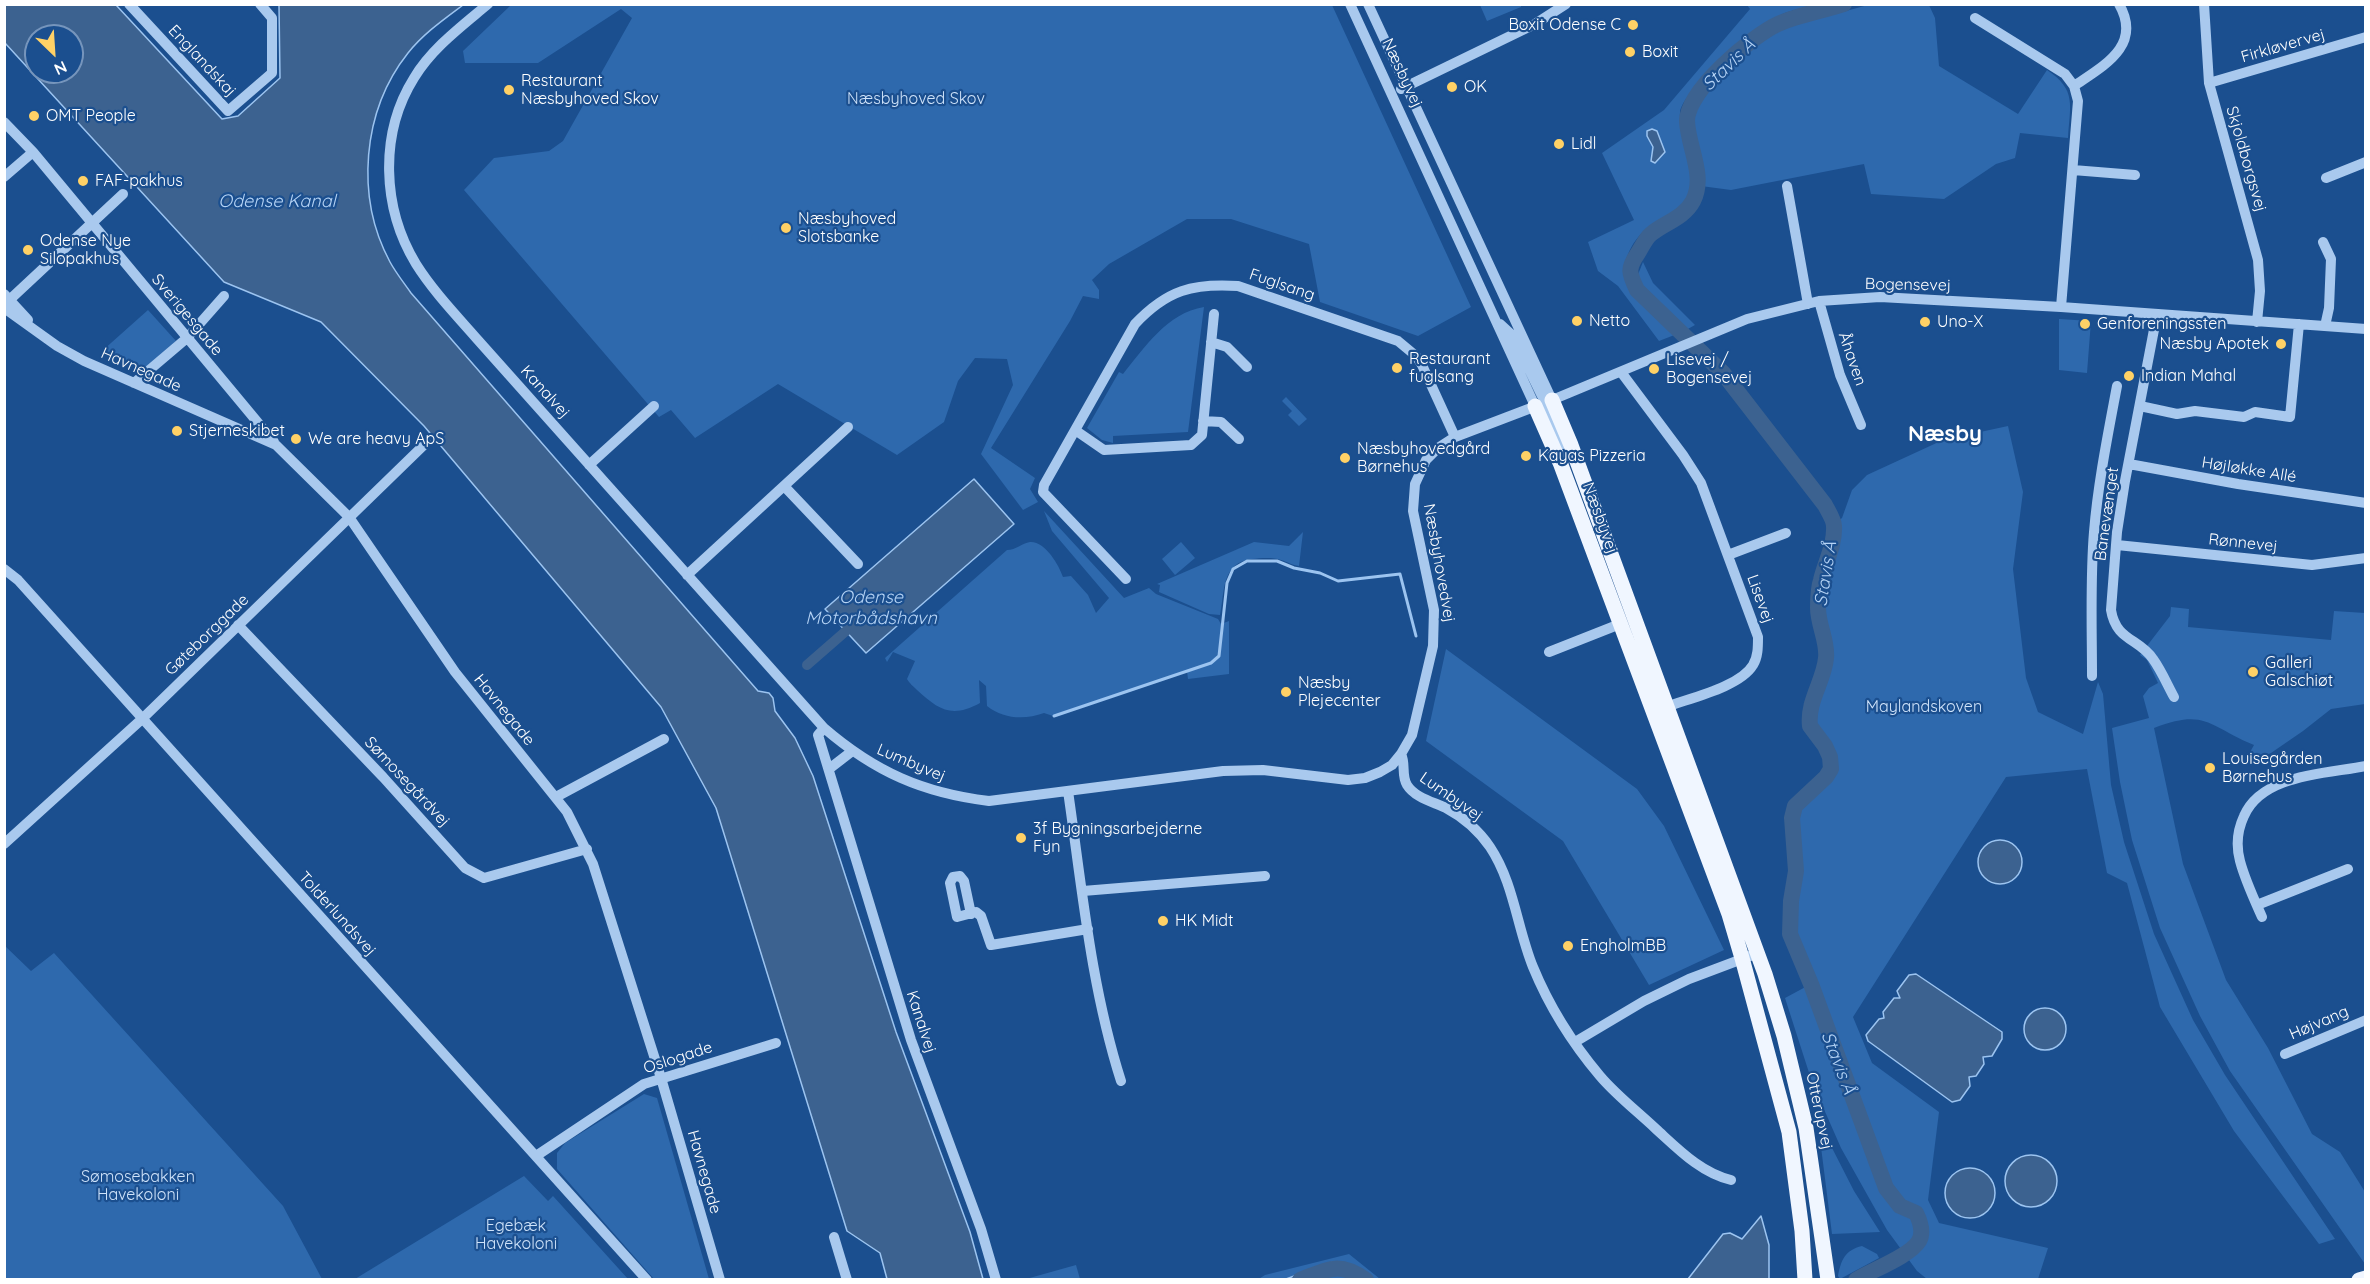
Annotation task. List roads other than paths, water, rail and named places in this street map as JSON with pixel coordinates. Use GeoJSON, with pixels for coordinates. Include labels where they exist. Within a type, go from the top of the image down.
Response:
{"type":"FeatureCollection","features":[{"type":"Feature","properties":{"kind":"main road","name":"Næsbyvej"},"geometry":{"type":"LineString","coordinates":[[1552,400],[1758,953]]}},
{"type":"Feature","properties":{"kind":"main road","name":"Næsbyvej"},"geometry":{"type":"LineString","coordinates":[[1535,406],[1561,465],[1729,914],[1742,958]]}},
{"type":"Feature","properties":{"kind":"main road","name":"Otterupvej"},"geometry":{"type":"LineString","coordinates":[[1758,953],[1784,1036],[1806,1128],[1828,1280]]}},
{"type":"Feature","properties":{"kind":"main road","name":"Otterupvej"},"geometry":{"type":"LineString","coordinates":[[1742,958],[1786,1121],[1797,1186],[1805,1280]]}},
{"type":"Feature","properties":{"kind":"main road"},"geometry":{"type":"LineString","coordinates":[[1797,1186],[1811,1237],[1815,1280]]}},
{"type":"Feature","properties":{"kind":"main road"},"geometry":{"type":"LineString","coordinates":[[2359,1280],[2366,1278]]}},
{"type":"Feature","properties":{"kind":"street","name":"Englandskaj"},"geometry":{"type":"LineString","coordinates":[[129,4],[228,111],[272,73],[272,18],[260,4]]}},
{"type":"Feature","properties":{"kind":"street","name":"Kanalvej"},"geometry":{"type":"LineString","coordinates":[[488,4],[436,50],[414,77],[403,98],[391,138],[389,182],[393,207],[407,248],[430,284],[824,728],[818,735],[911,1040],[981,1229],[996,1280]]}},
{"type":"Feature","properties":{"kind":"street","name":"Næsbyvej"},"geometry":{"type":"LineString","coordinates":[[1350,4],[1535,406]]}},
{"type":"Feature","properties":{"kind":"street","name":"Næsbyvej"},"geometry":{"type":"LineString","coordinates":[[1368,4],[1552,400]]}},
{"type":"Feature","properties":{"kind":"street"},"geometry":{"type":"LineString","coordinates":[[1392,93],[1535,24],[1566,4]]}},
{"type":"Feature","properties":{"kind":"street"},"geometry":{"type":"LineString","coordinates":[[2074,86],[2113,59],[2121,47],[2127,23],[2118,4]]}},
{"type":"Feature","properties":{"kind":"street","name":"Skjoldborgsvej"},"geometry":{"type":"LineString","coordinates":[[2205,4],[2209,83],[2259,260],[2260,291],[2257,322]]}},
{"type":"Feature","properties":{"kind":"street"},"geometry":{"type":"LineString","coordinates":[[1976,18],[2065,74],[2074,86],[2078,101],[2061,307]]}},
{"type":"Feature","properties":{"kind":"street","name":"Firkløvervej"},"geometry":{"type":"LineString","coordinates":[[2209,83],[2366,37]]}},
{"type":"Feature","properties":{"kind":"street","name":"Sverigesgade"},"geometry":{"type":"LineString","coordinates":[[4,122],[33,152],[276,445]]}},
{"type":"Feature","properties":{"kind":"street"},"geometry":{"type":"LineString","coordinates":[[4,177],[33,152]]}},
{"type":"Feature","properties":{"kind":"street"},"geometry":{"type":"LineString","coordinates":[[2326,178],[2366,162]]}},
{"type":"Feature","properties":{"kind":"street"},"geometry":{"type":"LineString","coordinates":[[2073,170],[2135,175]]}},
{"type":"Feature","properties":{"kind":"street"},"geometry":{"type":"LineString","coordinates":[[1787,186],[1808,304]]}},
{"type":"Feature","properties":{"kind":"street"},"geometry":{"type":"LineString","coordinates":[[7,302],[123,194]]}},
{"type":"Feature","properties":{"kind":"street"},"geometry":{"type":"LineString","coordinates":[[2323,242],[2331,259],[2329,308],[2325,326]]}},
{"type":"Feature","properties":{"kind":"street","name":"Fuglsang"},"geometry":{"type":"LineString","coordinates":[[1126,579],[1043,492],[1044,485],[1135,324],[1167,296],[1189,288],[1212,284],[1238,286],[1398,341],[1408,347],[1422,365],[1455,437]]}},
{"type":"Feature","properties":{"kind":"street"},"geometry":{"type":"LineString","coordinates":[[134,383],[187,338],[224,296]]}},
{"type":"Feature","properties":{"kind":"street","name":"Bogensevej"},"geometry":{"type":"LineString","coordinates":[[1535,406],[1747,319],[1819,302],[1880,297],[2061,307],[2366,329]]}},
{"type":"Feature","properties":{"kind":"street","name":"Havnegade"},"geometry":{"type":"LineString","coordinates":[[7,302],[40,333],[84,361],[276,445],[349,517],[455,672],[556,797],[576,827],[587,849],[661,1078],[720,1280]]}},
{"type":"Feature","properties":{"kind":"street","name":"Åhaven"},"geometry":{"type":"LineString","coordinates":[[1819,302],[1840,375],[1861,425]]}},
{"type":"Feature","properties":{"kind":"street"},"geometry":{"type":"LineString","coordinates":[[1075,430],[1104,450],[1191,445],[1202,435],[1214,314]]}},
{"type":"Feature","properties":{"kind":"street","name":"Banevænget"},"geometry":{"type":"LineString","coordinates":[[2157,314],[2128,464],[2111,610],[2113,622],[2122,634],[2152,657],[2174,696]]}},
{"type":"Feature","properties":{"kind":"street"},"geometry":{"type":"LineString","coordinates":[[1495,320],[1513,336],[1542,396],[1552,400]]}},
{"type":"Feature","properties":{"kind":"street"},"geometry":{"type":"LineString","coordinates":[[2140,406],[2177,414],[2195,411],[2244,417],[2255,412],[2290,417],[2299,324]]}},
{"type":"Feature","properties":{"kind":"street"},"geometry":{"type":"LineString","coordinates":[[1211,342],[1227,347],[1247,367]]}},
{"type":"Feature","properties":{"kind":"street","name":"Lisevej"},"geometry":{"type":"LineString","coordinates":[[1621,372],[1683,454],[1701,483],[1758,637],[1754,664],[1736,681],[1666,707]]}},
{"type":"Feature","properties":{"kind":"street","name":"Banevænget"},"geometry":{"type":"LineString","coordinates":[[2092,676],[2091,574],[2094,531],[2117,386]]}},
{"type":"Feature","properties":{"kind":"street"},"geometry":{"type":"LineString","coordinates":[[589,465],[654,406]]}},
{"type":"Feature","properties":{"kind":"street"},"geometry":{"type":"LineString","coordinates":[[1535,406],[1547,409],[1582,477]]}},
{"type":"Feature","properties":{"kind":"street","name":"Næsbyhovedvej"},"geometry":{"type":"LineString","coordinates":[[1401,754],[1412,735],[1435,631],[1434,610],[1413,511],[1413,498],[1419,472],[1426,460],[1438,448],[1455,437],[1535,406]]}},
{"type":"Feature","properties":{"kind":"street"},"geometry":{"type":"LineString","coordinates":[[1203,421],[1221,422],[1239,439]]}},
{"type":"Feature","properties":{"kind":"street"},"geometry":{"type":"LineString","coordinates":[[687,575],[848,427]]}},
{"type":"Feature","properties":{"kind":"street","name":"Gøteborggade"},"geometry":{"type":"LineString","coordinates":[[4,844],[142,719],[426,443]]}},
{"type":"Feature","properties":{"kind":"street","name":"Højløkke Allé"},"geometry":{"type":"LineString","coordinates":[[2128,464],[2238,484],[2366,503]]}},
{"type":"Feature","properties":{"kind":"street"},"geometry":{"type":"LineString","coordinates":[[784,486],[858,564]]}},
{"type":"Feature","properties":{"kind":"street"},"geometry":{"type":"LineString","coordinates":[[1728,555],[1786,533]]}},
{"type":"Feature","properties":{"kind":"street","name":"Rønnevej"},"geometry":{"type":"LineString","coordinates":[[2117,545],[2312,564],[2366,558]]}},
{"type":"Feature","properties":{"kind":"street","name":"Tolderlundsvej"},"geometry":{"type":"LineString","coordinates":[[4,569],[18,580],[647,1280]]}},
{"type":"Feature","properties":{"kind":"street"},"geometry":{"type":"LineString","coordinates":[[1549,652],[1620,624]]}},
{"type":"Feature","properties":{"kind":"street","name":"Sømosegårdvej"},"geometry":{"type":"LineString","coordinates":[[238,625],[383,777],[465,868],[484,878],[587,849]]}},
{"type":"Feature","properties":{"kind":"street","name":"Lumbyvej"},"geometry":{"type":"LineString","coordinates":[[824,728],[851,752],[894,776],[926,789],[989,801],[1223,771],[1263,770],[1348,780],[1365,778],[1392,765],[1401,754]]}},
{"type":"Feature","properties":{"kind":"street"},"geometry":{"type":"LineString","coordinates":[[556,797],[664,739]]}},
{"type":"Feature","properties":{"kind":"street"},"geometry":{"type":"LineString","coordinates":[[829,769],[851,752]]}},
{"type":"Feature","properties":{"kind":"street","name":"Lumbyvej"},"geometry":{"type":"LineString","coordinates":[[1401,754],[1404,762],[1403,774],[1407,785],[1416,794],[1465,820],[1490,847],[1508,884],[1533,966],[1553,1010],[1600,1076],[1686,1156],[1719,1177],[1731,1180]]}},
{"type":"Feature","properties":{"kind":"street"},"geometry":{"type":"LineString","coordinates":[[2262,917],[2240,860],[2237,840],[2240,825],[2248,807],[2260,794],[2285,782],[2366,766]]}},
{"type":"Feature","properties":{"kind":"street"},"geometry":{"type":"LineString","coordinates":[[1068,791],[1088,929],[1109,1043],[1121,1081]]}},
{"type":"Feature","properties":{"kind":"street"},"geometry":{"type":"LineString","coordinates":[[2257,904],[2348,869]]}},
{"type":"Feature","properties":{"kind":"street"},"geometry":{"type":"LineString","coordinates":[[1083,891],[1264,876]]}},
{"type":"Feature","properties":{"kind":"street"},"geometry":{"type":"LineString","coordinates":[[970,914],[976,912],[981,916],[991,945],[1088,929]]}},
{"type":"Feature","properties":{"kind":"street"},"geometry":{"type":"LineString","coordinates":[[1575,1042],[1644,1001],[1689,979],[1758,953]]}},
{"type":"Feature","properties":{"kind":"street","name":"Højvang"},"geometry":{"type":"LineString","coordinates":[[2285,1054],[2366,1020]]}},
{"type":"Feature","properties":{"kind":"street","name":"Oslogade"},"geometry":{"type":"LineString","coordinates":[[536,1156],[644,1084],[776,1043]]}},
{"type":"Feature","properties":{"kind":"street"},"geometry":{"type":"LineString","coordinates":[[834,1237],[847,1280]]}},
{"type":"Feature","properties":{"kind":"water","name":"Odense Kanal"},"geometry":{"type":"Polygon","coordinates":[[[5,4],[116,5],[222,119],[238,116],[280,78],[279,5],[463,5],[408,53],[381,101],[373,127],[368,183],[379,237],[390,262],[411,293],[758,691],[769,693],[773,698],[775,711],[795,738],[813,776],[896,1032],[970,1232],[983,1279],[887,1279],[880,1253],[847,1231],[716,808],[661,707],[424,426],[321,322],[224,282],[43,84],[84,84],[84,24],[24,24],[24,64],[5,43],[5,4]]]}},
{"type":"Feature","properties":{"kind":"water"},"geometry":{"type":"Polygon","coordinates":[[[1652,129],[1657,131],[1665,152],[1655,163],[1651,161],[1653,147],[1647,136],[1647,131],[1652,129]]]}},
{"type":"Feature","properties":{"kind":"water","name":"Odense Motorbådshavn"},"geometry":{"type":"Polygon","coordinates":[[[974,479],[1014,524],[866,653],[825,609],[974,479]]]}},
{"type":"Feature","properties":{"kind":"water"},"geometry":{"type":"Polygon","coordinates":[[[2000,840],[2016,846],[2022,862],[2016,878],[2000,884],[1984,878],[1978,862],[1984,846],[2000,840]]]}},
{"type":"Feature","properties":{"kind":"water"},"geometry":{"type":"Polygon","coordinates":[[[1916,974],[2002,1032],[2002,1039],[1992,1056],[1983,1057],[1984,1064],[1976,1076],[1969,1077],[1970,1086],[1960,1100],[1952,1102],[1868,1041],[1866,1035],[1879,1019],[1884,1018],[1883,1012],[1894,998],[1900,998],[1897,991],[1909,975],[1916,974]]]}},
{"type":"Feature","properties":{"kind":"water"},"geometry":{"type":"Polygon","coordinates":[[[2045,1008],[2053,1009],[2060,1014],[2065,1021],[2065,1037],[2060,1044],[2053,1049],[2045,1050],[2037,1049],[2030,1044],[2025,1037],[2024,1029],[2025,1021],[2030,1014],[2037,1009],[2045,1008]]]}},
{"type":"Feature","properties":{"kind":"water"},"geometry":{"type":"Polygon","coordinates":[[[2031,1155],[2041,1157],[2049,1163],[2055,1171],[2057,1181],[2055,1191],[2049,1199],[2041,1205],[2031,1207],[2021,1205],[2013,1199],[2007,1191],[2005,1181],[2007,1171],[2013,1163],[2021,1157],[2031,1155]]]}},
{"type":"Feature","properties":{"kind":"water"},"geometry":{"type":"Polygon","coordinates":[[[1975,1168],[1988,1175],[1994,1183],[1994,1203],[1988,1211],[1980,1217],[1965,1218],[1952,1211],[1946,1203],[1945,1188],[1952,1175],[1960,1169],[1975,1168]]]}},
{"type":"Feature","properties":{"kind":"water"},"geometry":{"type":"Polygon","coordinates":[[[1761,1216],[1769,1245],[1769,1279],[1688,1279],[1723,1234],[1730,1233],[1742,1239],[1761,1216]]]}},
{"type":"Feature","properties":{"kind":"water"},"geometry":{"type":"Polygon","coordinates":[[[1333,1262],[1333,1273],[1314,1279],[1286,1279],[1333,1262]]]}},
{"type":"Feature","properties":{"kind":"waterway","name":"Stavis Å"},"geometry":{"type":"LineString","coordinates":[[1844,4],[1794,18],[1767,30],[1738,52],[1709,80],[1690,108],[1687,121],[1698,182],[1693,201],[1679,216],[1649,236],[1634,258],[1630,271],[1637,290],[1723,373],[1825,505],[1834,524],[1833,540],[1820,583],[1818,598],[1818,614],[1826,646],[1826,658],[1810,717],[1810,726],[1830,757],[1831,769],[1826,777],[1795,806],[1792,818],[1796,871],[1791,901],[1790,934],[1811,984],[1886,1188],[1900,1206],[1916,1213],[1921,1230],[1919,1241],[1908,1252],[1856,1280]]}},
{"type":"Feature","properties":{"kind":"waterway"},"geometry":{"type":"LineString","coordinates":[[1054,716],[1211,663],[1219,656],[1227,583],[1233,569],[1247,561],[1277,561],[1294,568],[1320,573],[1338,581],[1400,574],[1416,636]]}},
{"type":"Feature","properties":{"kind":"waterway"},"geometry":{"type":"LineString","coordinates":[[807,665],[846,631]]}},
{"type":"Feature","properties":{"kind":"waterway","name":"Stavis Å"},"geometry":{"type":"LineString","coordinates":[[1300,1280],[1334,1269],[1348,1270],[1366,1280]]}},
{"type":"Feature","properties":{"kind":"waterway","name":"Stavis Å"},"geometry":{"type":"LineString","coordinates":[[1863,1275],[1866,1280]]}},
{"type":"Feature","properties":{"kind":"place","name":"Boxit Odense C"},"geometry":{"type":"Point","coordinates":[1633,25]}},
{"type":"Feature","properties":{"kind":"place","name":"Boxit"},"geometry":{"type":"Point","coordinates":[1630,52]}},
{"type":"Feature","properties":{"kind":"place","name":"OK"},"geometry":{"type":"Point","coordinates":[1452,87]}},
{"type":"Feature","properties":{"kind":"place","name":"Restaurant Næsbyhoved Skov"},"geometry":{"type":"Point","coordinates":[509,90]}},
{"type":"Feature","properties":{"kind":"place","name":"OMT People"},"geometry":{"type":"Point","coordinates":[34,116]}},
{"type":"Feature","properties":{"kind":"place","name":"Lidl"},"geometry":{"type":"Point","coordinates":[1559,144]}},
{"type":"Feature","properties":{"kind":"place","name":"FAF-pakhus"},"geometry":{"type":"Point","coordinates":[83,181]}},
{"type":"Feature","properties":{"kind":"place","name":"Næsbyhoved Slotsbanke"},"geometry":{"type":"Point","coordinates":[786,228]}},
{"type":"Feature","properties":{"kind":"place","name":"Odense Nye Silopakhus"},"geometry":{"type":"Point","coordinates":[28,250]}},
{"type":"Feature","properties":{"kind":"place","name":"Netto"},"geometry":{"type":"Point","coordinates":[1577,321]}},
{"type":"Feature","properties":{"kind":"place","name":"Uno-X"},"geometry":{"type":"Point","coordinates":[1925,322]}},
{"type":"Feature","properties":{"kind":"place","name":"Genforeningssten"},"geometry":{"type":"Point","coordinates":[2085,324]}},
{"type":"Feature","properties":{"kind":"place","name":"Næsby Apotek"},"geometry":{"type":"Point","coordinates":[2281,344]}},
{"type":"Feature","properties":{"kind":"place","name":"Restaurant fuglsang"},"geometry":{"type":"Point","coordinates":[1397,368]}},
{"type":"Feature","properties":{"kind":"place","name":"Lisevej / Bogensevej"},"geometry":{"type":"Point","coordinates":[1654,369]}},
{"type":"Feature","properties":{"kind":"place","name":"Indian Mahal"},"geometry":{"type":"Point","coordinates":[2129,376]}},
{"type":"Feature","properties":{"kind":"place","name":"Stjerneskibet"},"geometry":{"type":"Point","coordinates":[177,431]}},
{"type":"Feature","properties":{"kind":"place","name":"We are heavy ApS"},"geometry":{"type":"Point","coordinates":[296,439]}},
{"type":"Feature","properties":{"kind":"place","name":"Kayas Pizzeria"},"geometry":{"type":"Point","coordinates":[1526,456]}},
{"type":"Feature","properties":{"kind":"place","name":"Næsbyhovedgård Børnehus"},"geometry":{"type":"Point","coordinates":[1345,458]}},
{"type":"Feature","properties":{"kind":"place","name":"Galleri Galschiøt"},"geometry":{"type":"Point","coordinates":[2253,672]}},
{"type":"Feature","properties":{"kind":"place","name":"Næsby Plejecenter"},"geometry":{"type":"Point","coordinates":[1286,692]}},
{"type":"Feature","properties":{"kind":"place","name":"Louisegården Børnehus"},"geometry":{"type":"Point","coordinates":[2210,768]}},
{"type":"Feature","properties":{"kind":"place","name":"3f Bygningsarbejderne Fyn"},"geometry":{"type":"Point","coordinates":[1021,838]}},
{"type":"Feature","properties":{"kind":"place","name":"HK Midt"},"geometry":{"type":"Point","coordinates":[1163,921]}},
{"type":"Feature","properties":{"kind":"place","name":"EngholmBB"},"geometry":{"type":"Point","coordinates":[1568,946]}},
{"type":"Feature","properties":{"kind":"district","name":"Næsby"},"geometry":{"type":"Point","coordinates":[1945,434]}},
{"type":"Feature","properties":{"kind":"park label","name":"Næsbyhoved Skov"},"geometry":{"type":"Point","coordinates":[916,99]}},
{"type":"Feature","properties":{"kind":"park label","name":"Maylandskoven"},"geometry":{"type":"Point","coordinates":[1924,707]}},
{"type":"Feature","properties":{"kind":"park label","name":"Sømosebakken Havekoloni"},"geometry":{"type":"Point","coordinates":[138,1186]}},
{"type":"Feature","properties":{"kind":"park label","name":"Egebæk Havekoloni"},"geometry":{"type":"Point","coordinates":[516,1235]}}]}
